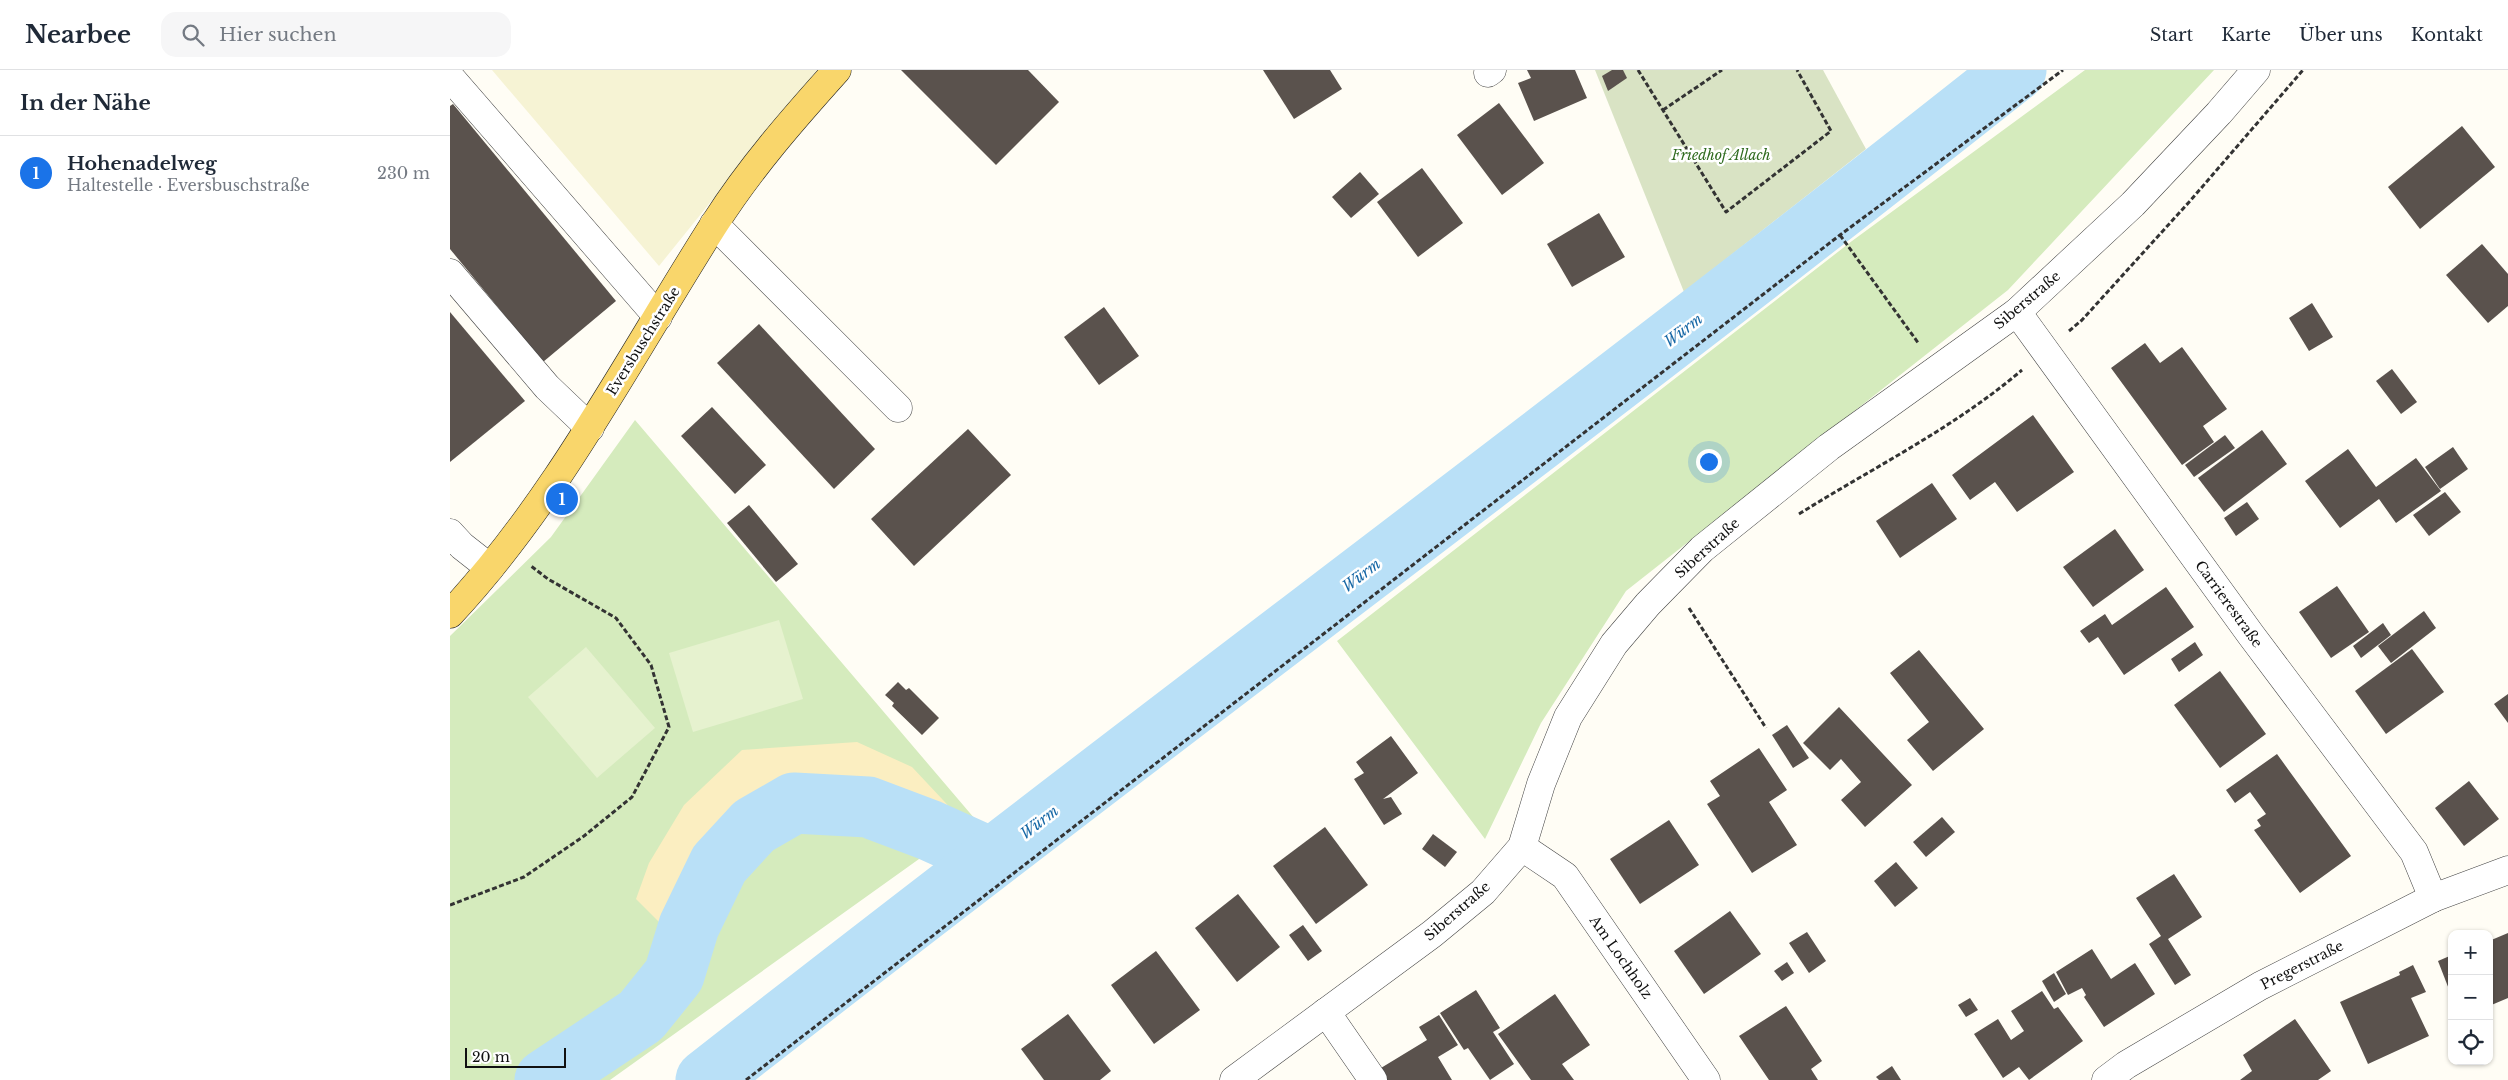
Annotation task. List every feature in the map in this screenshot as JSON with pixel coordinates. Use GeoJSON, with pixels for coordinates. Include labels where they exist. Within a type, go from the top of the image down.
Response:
{"type":"FeatureCollection","features":[{"type":"Feature","properties":{"kind":"main road","name":"Eversbuschstraße"},"geometry":{"type":"LineString","coordinates":[[450,614],[498,558],[564,469],[714,224],[773,142],[837,70]]}},
{"type":"Feature","properties":{"kind":"street","name":"Siberstraße"},"geometry":{"type":"LineString","coordinates":[[1234,1080],[1432,934],[1483,892],[1522,847],[1541,784],[1568,718],[1614,644],[1671,580],[1702,549],[1821,453],[2017,312],[2133,204],[2219,113],[2256,70]]}},
{"type":"Feature","properties":{"kind":"street"},"geometry":{"type":"LineString","coordinates":[[450,78],[658,317]]}},
{"type":"Feature","properties":{"kind":"street"},"geometry":{"type":"LineString","coordinates":[[714,224],[898,408]]}},
{"type":"Feature","properties":{"kind":"street"},"geometry":{"type":"LineString","coordinates":[[450,274],[547,388],[590,428]]}},
{"type":"Feature","properties":{"kind":"street","name":"Carrierestraße"},"geometry":{"type":"LineString","coordinates":[[2017,312],[2251,635],[2414,852],[2434,898]]}},
{"type":"Feature","properties":{"kind":"street"},"geometry":{"type":"LineString","coordinates":[[450,533],[462,546],[498,558]]}},
{"type":"Feature","properties":{"kind":"street","name":"Am Lochholz"},"geometry":{"type":"LineString","coordinates":[[1522,847],[1565,876],[1706,1080]]}},
{"type":"Feature","properties":{"kind":"street","name":"Pregerstraße"},"geometry":{"type":"LineString","coordinates":[[2106,1080],[2126,1065],[2260,986],[2434,898],[2508,870]]}},
{"type":"Feature","properties":{"kind":"street"},"geometry":{"type":"LineString","coordinates":[[1326,1012],[1373,1080]]}},
{"type":"Feature","properties":{"kind":"path"},"geometry":{"type":"LineString","coordinates":[[1662,110],[1722,70]]}},
{"type":"Feature","properties":{"kind":"path"},"geometry":{"type":"LineString","coordinates":[[1639,71],[1726,212],[1832,131],[1797,70]]}},
{"type":"Feature","properties":{"kind":"path"},"geometry":{"type":"LineString","coordinates":[[746,1080],[1840,235],[2063,70]]}},
{"type":"Feature","properties":{"kind":"path"},"geometry":{"type":"LineString","coordinates":[[1840,235],[1937,369]]}},
{"type":"Feature","properties":{"kind":"path"},"geometry":{"type":"LineString","coordinates":[[450,905],[524,877],[584,836],[632,797],[668,727],[651,665],[616,618],[548,579],[498,558]]}},
{"type":"Feature","properties":{"kind":"path"},"geometry":{"type":"LineString","coordinates":[[1671,580],[1766,728]]}},
{"type":"Feature","properties":{"kind":"shaded area"},"geometry":{"type":"Polygon","coordinates":[[[492,70],[817,70],[659,266],[492,70]]]}},
{"type":"Feature","properties":{"kind":"green space","name":"Friedhof Allach"},"geometry":{"type":"Polygon","coordinates":[[[1595,70],[1823,70],[1866,149],[1684,292],[1595,70]]]}},
{"type":"Feature","properties":{"kind":"green space"},"geometry":{"type":"Polygon","coordinates":[[[2085,70],[2214,70],[2008,290],[1626,591],[1541,723],[1485,839],[1337,641],[1852,241],[2085,70]]]}},
{"type":"Feature","properties":{"kind":"green space"},"geometry":{"type":"Polygon","coordinates":[[[635,420],[975,819],[610,1080],[450,1080],[450,636],[551,537],[635,420]]]}},
{"type":"Feature","properties":{"kind":"green space"},"geometry":{"type":"Polygon","coordinates":[[[779,620],[803,699],[693,732],[669,653],[779,620]]]}},
{"type":"Feature","properties":{"kind":"green space"},"geometry":{"type":"Polygon","coordinates":[[[586,647],[655,728],[597,778],[528,697],[586,647]]]}},
{"type":"Feature","properties":{"kind":"sand"},"geometry":{"type":"Polygon","coordinates":[[[857,742],[912,767],[958,816],[929,830],[868,807],[794,803],[754,826],[719,864],[689,926],[659,922],[636,899],[649,863],[684,805],[742,750],[857,742]]]}},
{"type":"Feature","properties":{"kind":"building"},"geometry":{"type":"Polygon","coordinates":[[[901,70],[1028,70],[1059,102],[996,165],[901,70]]]}},
{"type":"Feature","properties":{"kind":"building"},"geometry":{"type":"Polygon","coordinates":[[[1263,70],[1330,70],[1342,89],[1294,119],[1263,70]]]}},
{"type":"Feature","properties":{"kind":"building"},"geometry":{"type":"Polygon","coordinates":[[[1527,70],[1575,70],[1587,98],[1534,121],[1518,83],[1531,78],[1527,70]]]}},
{"type":"Feature","properties":{"kind":"building"},"geometry":{"type":"Polygon","coordinates":[[[1612,70],[1623,70],[1627,78],[1608,91],[1602,76],[1612,70]]]}},
{"type":"Feature","properties":{"kind":"building"},"geometry":{"type":"Polygon","coordinates":[[[1499,103],[1544,163],[1502,195],[1457,135],[1499,103]]]}},
{"type":"Feature","properties":{"kind":"building"},"geometry":{"type":"Polygon","coordinates":[[[453,104],[616,301],[543,362],[450,249],[450,106],[453,104]]]}},
{"type":"Feature","properties":{"kind":"building"},"geometry":{"type":"Polygon","coordinates":[[[2462,126],[2495,167],[2420,229],[2388,187],[2462,126]]]}},
{"type":"Feature","properties":{"kind":"building"},"geometry":{"type":"Polygon","coordinates":[[[1422,168],[1463,223],[1418,257],[1377,202],[1422,168]]]}},
{"type":"Feature","properties":{"kind":"building"},"geometry":{"type":"Polygon","coordinates":[[[1360,172],[1379,194],[1351,218],[1332,197],[1360,172]]]}},
{"type":"Feature","properties":{"kind":"building"},"geometry":{"type":"Polygon","coordinates":[[[1599,213],[1625,257],[1572,287],[1547,244],[1599,213]]]}},
{"type":"Feature","properties":{"kind":"building"},"geometry":{"type":"Polygon","coordinates":[[[2482,244],[2508,274],[2508,306],[2488,323],[2446,275],[2482,244]]]}},
{"type":"Feature","properties":{"kind":"building"},"geometry":{"type":"Polygon","coordinates":[[[2312,303],[2333,337],[2309,351],[2289,318],[2312,303]]]}},
{"type":"Feature","properties":{"kind":"building"},"geometry":{"type":"Polygon","coordinates":[[[1104,307],[1139,356],[1099,385],[1064,337],[1104,307]]]}},
{"type":"Feature","properties":{"kind":"building"},"geometry":{"type":"Polygon","coordinates":[[[450,312],[525,401],[450,462],[450,312]]]}},
{"type":"Feature","properties":{"kind":"building"},"geometry":{"type":"Polygon","coordinates":[[[759,324],[875,449],[834,489],[717,363],[759,324]]]}},
{"type":"Feature","properties":{"kind":"building"},"geometry":{"type":"Polygon","coordinates":[[[2145,343],[2160,363],[2182,347],[2227,409],[2203,426],[2214,442],[2182,465],[2111,368],[2145,343]]]}},
{"type":"Feature","properties":{"kind":"building"},"geometry":{"type":"Polygon","coordinates":[[[2392,369],[2417,402],[2401,414],[2376,381],[2392,369]]]}},
{"type":"Feature","properties":{"kind":"building"},"geometry":{"type":"Polygon","coordinates":[[[712,407],[766,465],[735,494],[681,436],[712,407]]]}},
{"type":"Feature","properties":{"kind":"building"},"geometry":{"type":"Polygon","coordinates":[[[2033,415],[2074,472],[2017,512],[1995,482],[1970,500],[1952,475],[2033,415]]]}},
{"type":"Feature","properties":{"kind":"building"},"geometry":{"type":"Polygon","coordinates":[[[968,429],[1011,475],[914,566],[871,519],[968,429]]]}},
{"type":"Feature","properties":{"kind":"building"},"geometry":{"type":"Polygon","coordinates":[[[2262,430],[2287,464],[2224,512],[2198,478],[2262,430]]]}},
{"type":"Feature","properties":{"kind":"building"},"geometry":{"type":"Polygon","coordinates":[[[2225,435],[2235,448],[2194,477],[2185,465],[2225,435]]]}},
{"type":"Feature","properties":{"kind":"building"},"geometry":{"type":"Polygon","coordinates":[[[2453,447],[2468,469],[2440,489],[2425,467],[2453,447]]]}},
{"type":"Feature","properties":{"kind":"building"},"geometry":{"type":"Polygon","coordinates":[[[2348,449],[2376,487],[2416,458],[2441,491],[2396,523],[2379,499],[2340,528],[2305,481],[2348,449]]]}},
{"type":"Feature","properties":{"kind":"building"},"geometry":{"type":"Polygon","coordinates":[[[1932,483],[1957,519],[1900,558],[1876,521],[1932,483]]]}},
{"type":"Feature","properties":{"kind":"building"},"geometry":{"type":"Polygon","coordinates":[[[2445,492],[2461,512],[2429,536],[2413,515],[2445,492]]]}},
{"type":"Feature","properties":{"kind":"building"},"geometry":{"type":"Polygon","coordinates":[[[2247,502],[2259,519],[2236,536],[2224,518],[2247,502]]]}},
{"type":"Feature","properties":{"kind":"building"},"geometry":{"type":"Polygon","coordinates":[[[749,505],[798,564],[776,582],[727,523],[749,505]]]}},
{"type":"Feature","properties":{"kind":"building"},"geometry":{"type":"Polygon","coordinates":[[[2115,529],[2144,570],[2093,607],[2063,567],[2115,529]]]}},
{"type":"Feature","properties":{"kind":"building"},"geometry":{"type":"Polygon","coordinates":[[[2337,586],[2369,632],[2331,658],[2299,612],[2337,586]]]}},
{"type":"Feature","properties":{"kind":"building"},"geometry":{"type":"Polygon","coordinates":[[[2166,587],[2194,627],[2124,675],[2098,637],[2089,643],[2080,631],[2105,614],[2112,625],[2166,587]]]}},
{"type":"Feature","properties":{"kind":"building"},"geometry":{"type":"Polygon","coordinates":[[[2424,611],[2436,628],[2391,663],[2378,646],[2424,611]]]}},
{"type":"Feature","properties":{"kind":"building"},"geometry":{"type":"Polygon","coordinates":[[[2383,623],[2391,635],[2361,658],[2353,646],[2383,623]]]}},
{"type":"Feature","properties":{"kind":"building"},"geometry":{"type":"Polygon","coordinates":[[[2195,642],[2203,655],[2179,672],[2171,659],[2195,642]]]}},
{"type":"Feature","properties":{"kind":"building"},"geometry":{"type":"Polygon","coordinates":[[[2412,649],[2444,692],[2386,734],[2355,691],[2412,649]]]}},
{"type":"Feature","properties":{"kind":"building"},"geometry":{"type":"Polygon","coordinates":[[[1919,650],[1984,729],[1933,771],[1907,740],[1929,722],[1890,673],[1919,650]]]}},
{"type":"Feature","properties":{"kind":"building"},"geometry":{"type":"Polygon","coordinates":[[[2220,671],[2266,734],[2220,768],[2174,705],[2220,671]]]}},
{"type":"Feature","properties":{"kind":"building"},"geometry":{"type":"Polygon","coordinates":[[[898,682],[906,690],[909,688],[939,718],[922,735],[892,706],[894,703],[885,695],[898,682]]]}},
{"type":"Feature","properties":{"kind":"building"},"geometry":{"type":"Polygon","coordinates":[[[2508,694],[2508,723],[2494,704],[2508,694]]]}},
{"type":"Feature","properties":{"kind":"building"},"geometry":{"type":"Polygon","coordinates":[[[1839,707],[1912,785],[1865,827],[1841,800],[1861,782],[1841,759],[1830,770],[1803,743],[1839,707]]]}},
{"type":"Feature","properties":{"kind":"building"},"geometry":{"type":"Polygon","coordinates":[[[1787,725],[1809,758],[1793,768],[1772,735],[1787,725]]]}},
{"type":"Feature","properties":{"kind":"building"},"geometry":{"type":"Polygon","coordinates":[[[1391,736],[1418,773],[1383,799],[1391,797],[1402,814],[1384,825],[1354,779],[1364,773],[1356,762],[1391,736]]]}},
{"type":"Feature","properties":{"kind":"building"},"geometry":{"type":"Polygon","coordinates":[[[1759,748],[1787,790],[1769,802],[1797,845],[1752,873],[1707,804],[1720,796],[1710,781],[1759,748]]]}},
{"type":"Feature","properties":{"kind":"building"},"geometry":{"type":"Polygon","coordinates":[[[2277,754],[2351,856],[2300,893],[2254,830],[2261,826],[2257,820],[2266,814],[2250,792],[2235,803],[2226,790],[2277,754]]]}},
{"type":"Feature","properties":{"kind":"building"},"geometry":{"type":"Polygon","coordinates":[[[2469,781],[2499,819],[2464,846],[2435,808],[2469,781]]]}},
{"type":"Feature","properties":{"kind":"building"},"geometry":{"type":"Polygon","coordinates":[[[1942,817],[1955,832],[1926,857],[1913,842],[1942,817]]]}},
{"type":"Feature","properties":{"kind":"building"},"geometry":{"type":"Polygon","coordinates":[[[1669,820],[1699,865],[1640,904],[1610,859],[1669,820]]]}},
{"type":"Feature","properties":{"kind":"building"},"geometry":{"type":"Polygon","coordinates":[[[1325,827],[1368,885],[1316,924],[1273,866],[1325,827]]]}},
{"type":"Feature","properties":{"kind":"building"},"geometry":{"type":"Polygon","coordinates":[[[1433,834],[1457,852],[1445,867],[1422,849],[1433,834]]]}},
{"type":"Feature","properties":{"kind":"building"},"geometry":{"type":"Polygon","coordinates":[[[1896,862],[1918,888],[1895,907],[1874,881],[1896,862]]]}},
{"type":"Feature","properties":{"kind":"building"},"geometry":{"type":"Polygon","coordinates":[[[2174,874],[2202,917],[2168,939],[2191,975],[2175,985],[2149,944],[2161,936],[2136,898],[2174,874]]]}},
{"type":"Feature","properties":{"kind":"building"},"geometry":{"type":"Polygon","coordinates":[[[1238,894],[1280,947],[1237,982],[1195,928],[1238,894]]]}},
{"type":"Feature","properties":{"kind":"building"},"geometry":{"type":"Polygon","coordinates":[[[1730,911],[1761,954],[1704,994],[1674,951],[1730,911]]]}},
{"type":"Feature","properties":{"kind":"building"},"geometry":{"type":"Polygon","coordinates":[[[1303,925],[1322,951],[1308,961],[1289,935],[1303,925]]]}},
{"type":"Feature","properties":{"kind":"building"},"geometry":{"type":"Polygon","coordinates":[[[1807,932],[1826,961],[1809,973],[1789,943],[1807,932]]]}},
{"type":"Feature","properties":{"kind":"building"},"geometry":{"type":"Polygon","coordinates":[[[2508,933],[2508,998],[2493,1004],[2493,975],[2493,939],[2508,933]]]}},
{"type":"Feature","properties":{"kind":"building"},"geometry":{"type":"Polygon","coordinates":[[[2092,949],[2111,979],[2135,963],[2155,994],[2104,1027],[2084,997],[2086,995],[2082,988],[2068,995],[2056,972],[2092,949]]]}},
{"type":"Feature","properties":{"kind":"building"},"geometry":{"type":"Polygon","coordinates":[[[1156,951],[1200,1010],[1154,1044],[1111,985],[1156,951]]]}},
{"type":"Feature","properties":{"kind":"building"},"geometry":{"type":"Polygon","coordinates":[[[2448,957],[2448,987],[2438,961],[2448,957]]]}},
{"type":"Feature","properties":{"kind":"building"},"geometry":{"type":"Polygon","coordinates":[[[1787,962],[1794,973],[1782,981],[1774,971],[1787,962]]]}},
{"type":"Feature","properties":{"kind":"building"},"geometry":{"type":"Polygon","coordinates":[[[2413,965],[2426,992],[2411,998],[2429,1036],[2368,1064],[2340,1002],[2400,975],[2399,972],[2413,965]]]}},
{"type":"Feature","properties":{"kind":"building"},"geometry":{"type":"Polygon","coordinates":[[[2054,973],[2066,994],[2054,1002],[2042,981],[2054,973]]]}},
{"type":"Feature","properties":{"kind":"building"},"geometry":{"type":"Polygon","coordinates":[[[1476,990],[1500,1028],[1493,1032],[1514,1064],[1490,1080],[1468,1048],[1464,1050],[1440,1013],[1476,990]]]}},
{"type":"Feature","properties":{"kind":"building"},"geometry":{"type":"Polygon","coordinates":[[[2042,991],[2054,1009],[2058,1007],[2083,1041],[2029,1080],[2019,1067],[2003,1078],[1974,1034],[1998,1019],[2011,1040],[2024,1031],[2011,1011],[2042,991]]]}},
{"type":"Feature","properties":{"kind":"building"},"geometry":{"type":"Polygon","coordinates":[[[1555,994],[1590,1045],[1562,1064],[1574,1080],[1531,1080],[1498,1034],[1555,994]]]}},
{"type":"Feature","properties":{"kind":"building"},"geometry":{"type":"Polygon","coordinates":[[[1970,998],[1978,1010],[1966,1017],[1958,1005],[1970,998]]]}},
{"type":"Feature","properties":{"kind":"building"},"geometry":{"type":"Polygon","coordinates":[[[1786,1006],[1822,1061],[1811,1069],[1818,1080],[1769,1080],[1739,1036],[1786,1006]]]}},
{"type":"Feature","properties":{"kind":"building"},"geometry":{"type":"Polygon","coordinates":[[[1068,1014],[1111,1071],[1100,1080],[1044,1080],[1021,1049],[1068,1014]]]}},
{"type":"Feature","properties":{"kind":"building"},"geometry":{"type":"Polygon","coordinates":[[[1439,1015],[1458,1045],[1438,1057],[1452,1080],[1381,1080],[1376,1071],[1427,1040],[1419,1027],[1439,1015]]]}},
{"type":"Feature","properties":{"kind":"building"},"geometry":{"type":"Polygon","coordinates":[[[2295,1019],[2331,1071],[2318,1080],[2240,1080],[2252,1071],[2243,1055],[2295,1019]]]}},
{"type":"Feature","properties":{"kind":"building"},"geometry":{"type":"Polygon","coordinates":[[[1892,1066],[1901,1080],[1879,1080],[1876,1077],[1892,1066]]]}},
{"type":"Feature","properties":{"kind":"waterway","name":"Würm"},"geometry":{"type":"LineString","coordinates":[[706,1080],[1033,827],[1690,325],[2016,70]]}},
{"type":"Feature","properties":{"kind":"waterway"},"geometry":{"type":"LineString","coordinates":[[545,1080],[641,1016],[674,975],[689,926],[719,864],[754,826],[794,803],[868,807],[929,830],[991,858]]}},
{"type":"Feature","properties":{"kind":"place","name":"Hohenadelweg"},"geometry":{"type":"Point","coordinates":[562,499]}}]}
